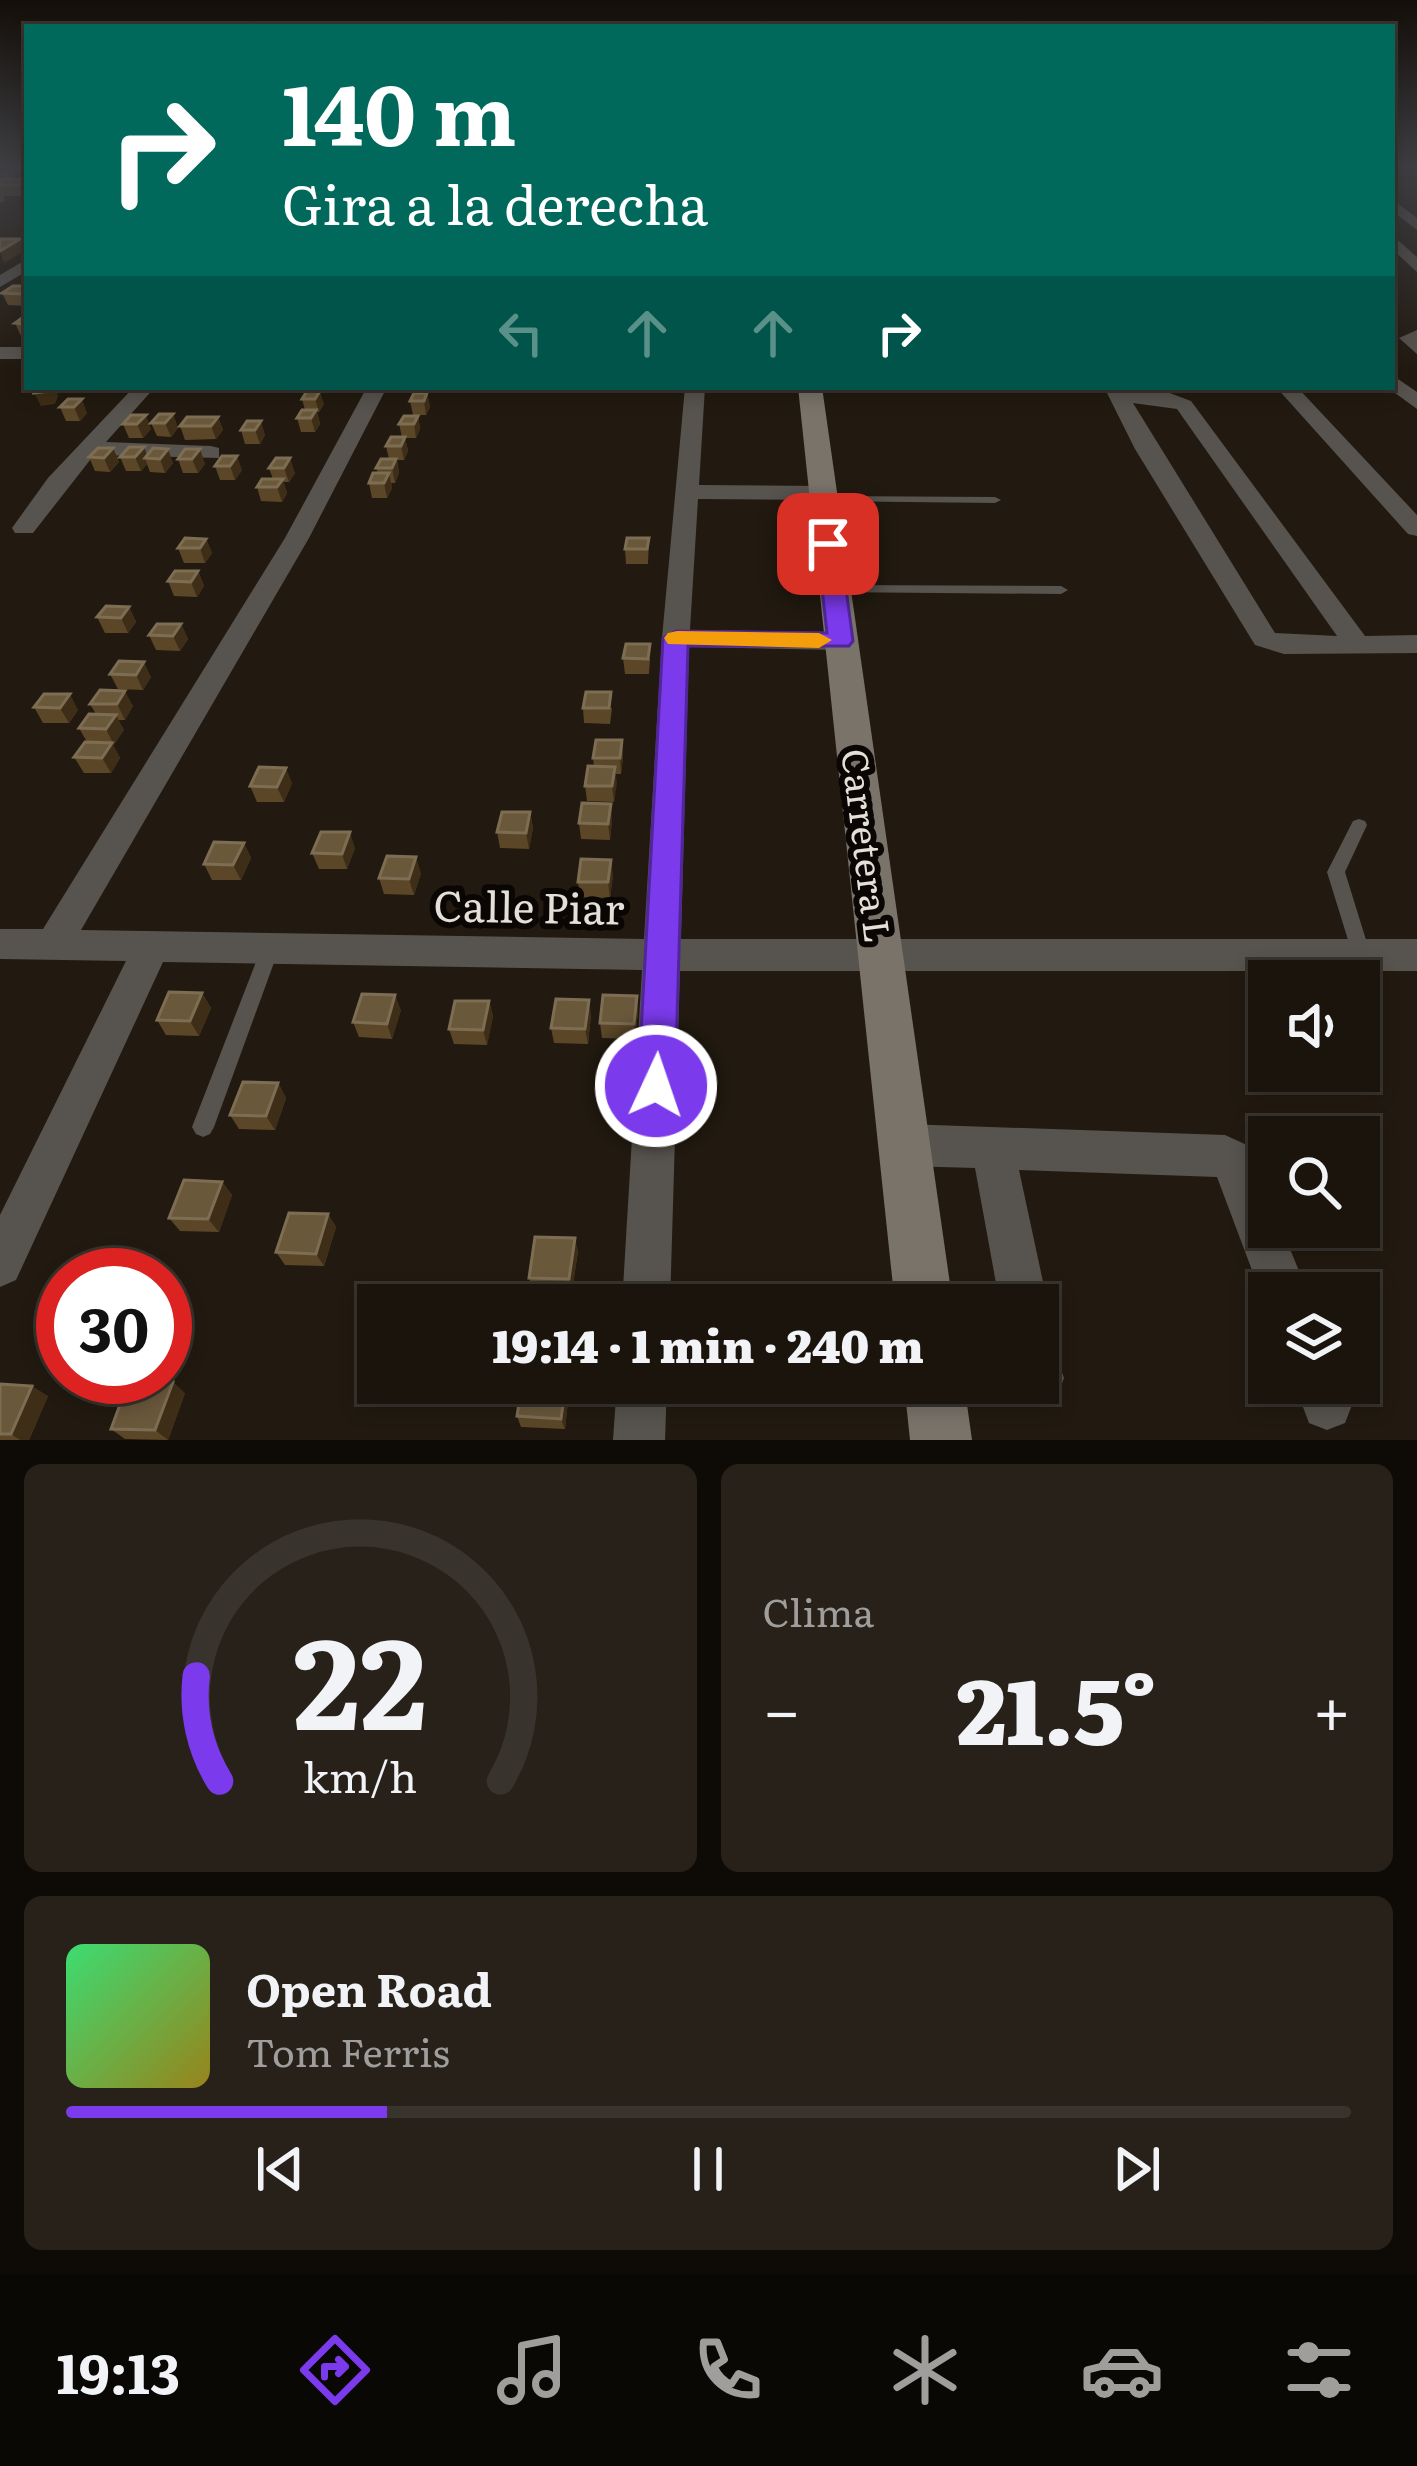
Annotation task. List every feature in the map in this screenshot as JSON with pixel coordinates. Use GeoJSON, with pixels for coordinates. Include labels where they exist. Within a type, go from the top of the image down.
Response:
{"type":"FeatureCollection","features":[{"type":"Feature","properties":{"kind":"street"},"geometry":{"type":"LineString","coordinates":[[1395,243],[1417,268]]}},
{"type":"Feature","properties":{"kind":"street"},"geometry":{"type":"LineString","coordinates":[[1417,335],[1408,338],[1417,348]]}},
{"type":"Feature","properties":{"kind":"street"},"geometry":{"type":"LineString","coordinates":[[24,527],[142,390]]}},
{"type":"Feature","properties":{"kind":"street"},"geometry":{"type":"LineString","coordinates":[[53,945],[297,538],[375,390]]}},
{"type":"Feature","properties":{"kind":"street"},"geometry":{"type":"LineString","coordinates":[[647,1284],[676,638],[695,390]]}},
{"type":"Feature","properties":{"kind":"street","name":"Carretera L"},"geometry":{"type":"LineString","coordinates":[[810,390],[921,1284]]}},
{"type":"Feature","properties":{"kind":"street"},"geometry":{"type":"LineString","coordinates":[[1289,390],[1417,529]]}},
{"type":"Feature","properties":{"kind":"street"},"geometry":{"type":"LineString","coordinates":[[1116,392],[1265,639],[1284,645],[1417,644]]}},
{"type":"Feature","properties":{"kind":"street"},"geometry":{"type":"LineString","coordinates":[[1116,392],[1167,398],[1184,405],[1357,644]]}},
{"type":"Feature","properties":{"kind":"street"},"geometry":{"type":"LineString","coordinates":[[88,448],[211,453]]}},
{"type":"Feature","properties":{"kind":"street"},"geometry":{"type":"LineString","coordinates":[[686,492],[822,496]]}},
{"type":"Feature","properties":{"kind":"street"},"geometry":{"type":"LineString","coordinates":[[676,638],[841,641]]}},
{"type":"Feature","properties":{"kind":"street","name":"Calle Piar"},"geometry":{"type":"LineString","coordinates":[[0,944],[880,958],[1417,955]]}},
{"type":"Feature","properties":{"kind":"street"},"geometry":{"type":"LineString","coordinates":[[0,1264],[152,946]]}},
{"type":"Feature","properties":{"kind":"street"},"geometry":{"type":"LineString","coordinates":[[904,1145],[1225,1156],[1232,1160],[1276,1272]]}},
{"type":"Feature","properties":{"kind":"street"},"geometry":{"type":"LineString","coordinates":[[993,1148],[1020,1284]]}},
{"type":"Feature","properties":{"kind":"street"},"geometry":{"type":"LineString","coordinates":[[639,1440],[641,1404]]}},
{"type":"Feature","properties":{"kind":"street"},"geometry":{"type":"LineString","coordinates":[[937,1404],[941,1440]]}},
{"type":"Feature","properties":{"kind":"lane"},"geometry":{"type":"LineString","coordinates":[[822,496],[994,500]]}},
{"type":"Feature","properties":{"kind":"lane"},"geometry":{"type":"LineString","coordinates":[[834,589],[1061,590]]}},
{"type":"Feature","properties":{"kind":"lane"},"geometry":{"type":"LineString","coordinates":[[1359,825],[1336,872],[1362,956]]}},
{"type":"Feature","properties":{"kind":"lane"},"geometry":{"type":"LineString","coordinates":[[203,1127],[270,949]]}},
{"type":"Feature","properties":{"kind":"building"},"geometry":{"type":"Polygon","coordinates":[[[0,239],[20,239],[0,251],[0,239]]]}},
{"type":"Feature","properties":{"kind":"building"},"geometry":{"type":"Polygon","coordinates":[[[13,286],[24,286],[23,294],[2,293],[13,286]]]}},
{"type":"Feature","properties":{"kind":"building"},"geometry":{"type":"Polygon","coordinates":[[[307,391],[320,391],[315,399],[302,399],[307,391]]]}},
{"type":"Feature","properties":{"kind":"building"},"geometry":{"type":"Polygon","coordinates":[[[414,393],[427,393],[424,401],[410,401],[414,393]]]}},
{"type":"Feature","properties":{"kind":"building"},"geometry":{"type":"Polygon","coordinates":[[[68,399],[82,399],[74,407],[60,407],[68,399]]]}},
{"type":"Feature","properties":{"kind":"building"},"geometry":{"type":"Polygon","coordinates":[[[302,410],[316,410],[311,418],[297,418],[302,410]]]}},
{"type":"Feature","properties":{"kind":"building"},"geometry":{"type":"Polygon","coordinates":[[[159,414],[173,414],[165,423],[151,423],[159,414]]]}},
{"type":"Feature","properties":{"kind":"building"},"geometry":{"type":"Polygon","coordinates":[[[131,415],[146,415],[137,424],[123,424],[131,415]]]}},
{"type":"Feature","properties":{"kind":"building"},"geometry":{"type":"Polygon","coordinates":[[[404,416],[418,416],[414,424],[399,424],[404,416]]]}},
{"type":"Feature","properties":{"kind":"building"},"geometry":{"type":"Polygon","coordinates":[[[187,417],[218,417],[211,426],[180,426],[187,417]]]}},
{"type":"Feature","properties":{"kind":"building"},"geometry":{"type":"Polygon","coordinates":[[[247,421],[261,421],[255,430],[241,430],[247,421]]]}},
{"type":"Feature","properties":{"kind":"building"},"geometry":{"type":"Polygon","coordinates":[[[391,437],[405,437],[401,446],[386,446],[391,437]]]}},
{"type":"Feature","properties":{"kind":"building"},"geometry":{"type":"Polygon","coordinates":[[[129,447],[144,447],[135,457],[120,457],[129,447]]]}},
{"type":"Feature","properties":{"kind":"building"},"geometry":{"type":"Polygon","coordinates":[[[98,448],[113,448],[104,458],[89,457],[98,448]]]}},
{"type":"Feature","properties":{"kind":"building"},"geometry":{"type":"Polygon","coordinates":[[[153,448],[168,449],[160,459],[145,458],[153,448]]]}},
{"type":"Feature","properties":{"kind":"building"},"geometry":{"type":"Polygon","coordinates":[[[185,449],[200,449],[192,459],[178,459],[185,449]]]}},
{"type":"Feature","properties":{"kind":"building"},"geometry":{"type":"Polygon","coordinates":[[[222,456],[237,456],[230,466],[215,466],[222,456]]]}},
{"type":"Feature","properties":{"kind":"building"},"geometry":{"type":"Polygon","coordinates":[[[276,458],[290,458],[284,468],[269,468],[276,458]]]}},
{"type":"Feature","properties":{"kind":"building"},"geometry":{"type":"Polygon","coordinates":[[[381,459],[396,459],[392,468],[376,468],[381,459]]]}},
{"type":"Feature","properties":{"kind":"building"},"geometry":{"type":"Polygon","coordinates":[[[373,473],[389,473],[384,483],[369,483],[373,473]]]}},
{"type":"Feature","properties":{"kind":"building"},"geometry":{"type":"Polygon","coordinates":[[[262,479],[283,479],[277,487],[257,487],[262,479]]]}},
{"type":"Feature","properties":{"kind":"building"},"geometry":{"type":"Polygon","coordinates":[[[185,538],[206,539],[200,548],[178,548],[185,538]]]}},
{"type":"Feature","properties":{"kind":"building"},"geometry":{"type":"Polygon","coordinates":[[[627,538],[649,538],[647,549],[625,549],[627,538]]]}},
{"type":"Feature","properties":{"kind":"building"},"geometry":{"type":"Polygon","coordinates":[[[175,571],[198,571],[191,582],[168,581],[175,571]]]}},
{"type":"Feature","properties":{"kind":"building"},"geometry":{"type":"Polygon","coordinates":[[[106,606],[129,607],[121,618],[97,617],[106,606]]]}},
{"type":"Feature","properties":{"kind":"building"},"geometry":{"type":"Polygon","coordinates":[[[157,624],[181,624],[173,636],[149,635],[157,624]]]}},
{"type":"Feature","properties":{"kind":"building"},"geometry":{"type":"Polygon","coordinates":[[[626,644],[650,644],[648,659],[623,658],[626,644]]]}},
{"type":"Feature","properties":{"kind":"building"},"geometry":{"type":"Polygon","coordinates":[[[119,661],[144,662],[136,675],[110,674],[119,661]]]}},
{"type":"Feature","properties":{"kind":"building"},"geometry":{"type":"Polygon","coordinates":[[[100,690],[125,691],[117,704],[90,704],[100,690]]]}},
{"type":"Feature","properties":{"kind":"building"},"geometry":{"type":"Polygon","coordinates":[[[586,692],[611,692],[609,708],[583,708],[586,692]]]}},
{"type":"Feature","properties":{"kind":"building"},"geometry":{"type":"Polygon","coordinates":[[[44,694],[70,694],[60,708],[34,707],[44,694]]]}},
{"type":"Feature","properties":{"kind":"building"},"geometry":{"type":"Polygon","coordinates":[[[89,714],[116,715],[106,729],[79,728],[89,714]]]}},
{"type":"Feature","properties":{"kind":"building"},"geometry":{"type":"Polygon","coordinates":[[[596,740],[622,740],[620,758],[593,758],[596,740]]]}},
{"type":"Feature","properties":{"kind":"building"},"geometry":{"type":"Polygon","coordinates":[[[85,742],[112,743],[102,758],[74,757],[85,742]]]}},
{"type":"Feature","properties":{"kind":"building"},"geometry":{"type":"Polygon","coordinates":[[[588,766],[615,767],[612,786],[585,786],[588,766]]]}},
{"type":"Feature","properties":{"kind":"building"},"geometry":{"type":"Polygon","coordinates":[[[259,767],[286,768],[277,787],[250,786],[259,767]]]}},
{"type":"Feature","properties":{"kind":"building"},"geometry":{"type":"Polygon","coordinates":[[[582,803],[611,804],[608,824],[579,823],[582,803]]]}},
{"type":"Feature","properties":{"kind":"building"},"geometry":{"type":"Polygon","coordinates":[[[502,812],[530,812],[526,833],[497,832],[502,812]]]}},
{"type":"Feature","properties":{"kind":"building"},"geometry":{"type":"Polygon","coordinates":[[[321,832],[350,832],[342,854],[312,853],[321,832]]]}},
{"type":"Feature","properties":{"kind":"building"},"geometry":{"type":"Polygon","coordinates":[[[214,842],[244,843],[233,865],[204,864],[214,842]]]}},
{"type":"Feature","properties":{"kind":"building"},"geometry":{"type":"Polygon","coordinates":[[[387,856],[416,857],[409,879],[379,878],[387,856]]]}},
{"type":"Feature","properties":{"kind":"building"},"geometry":{"type":"Polygon","coordinates":[[[581,859],[611,860],[608,882],[578,882],[581,859]]]}},
{"type":"Feature","properties":{"kind":"building"},"geometry":{"type":"Polygon","coordinates":[[[169,992],[202,993],[190,1021],[157,1020],[169,992]]]}},
{"type":"Feature","properties":{"kind":"building"},"geometry":{"type":"Polygon","coordinates":[[[362,994],[395,995],[387,1024],[353,1022],[362,994]]]}},
{"type":"Feature","properties":{"kind":"building"},"geometry":{"type":"Polygon","coordinates":[[[603,995],[637,996],[634,1024],[600,1023],[603,995]]]}},
{"type":"Feature","properties":{"kind":"building"},"geometry":{"type":"Polygon","coordinates":[[[556,999],[589,1000],[585,1029],[551,1028],[556,999]]]}},
{"type":"Feature","properties":{"kind":"building"},"geometry":{"type":"Polygon","coordinates":[[[455,1001],[489,1001],[483,1030],[449,1029],[455,1001]]]}},
{"type":"Feature","properties":{"kind":"building"},"geometry":{"type":"Polygon","coordinates":[[[243,1082],[278,1083],[266,1116],[230,1115],[243,1082]]]}},
{"type":"Feature","properties":{"kind":"building"},"geometry":{"type":"Polygon","coordinates":[[[184,1180],[222,1182],[208,1219],[169,1218],[184,1180]]]}},
{"type":"Feature","properties":{"kind":"building"},"geometry":{"type":"Polygon","coordinates":[[[289,1213],[328,1214],[316,1254],[276,1252],[289,1213]]]}},
{"type":"Feature","properties":{"kind":"building"},"geometry":{"type":"Polygon","coordinates":[[[535,1237],[575,1238],[569,1279],[529,1278],[535,1237]]]}},
{"type":"Feature","properties":{"kind":"building"},"geometry":{"type":"Polygon","coordinates":[[[0,1384],[32,1386],[11,1434],[0,1434],[0,1384]]]}},
{"type":"Feature","properties":{"kind":"building"},"geometry":{"type":"Polygon","coordinates":[[[120,1404],[165,1404],[155,1430],[111,1429],[120,1404]]]}},
{"type":"Feature","properties":{"kind":"building"},"geometry":{"type":"Polygon","coordinates":[[[519,1404],[563,1404],[561,1419],[517,1416],[519,1404]]]}},
{"type":"Feature","properties":{"kind":"slow traffic"},"geometry":{"type":"LineString","coordinates":[[677,638],[819,640]]}},
{"type":"Feature","properties":{"kind":"route"},"geometry":{"type":"LineString","coordinates":[[656,1086],[676,638],[841,641],[828,544]]}}]}
